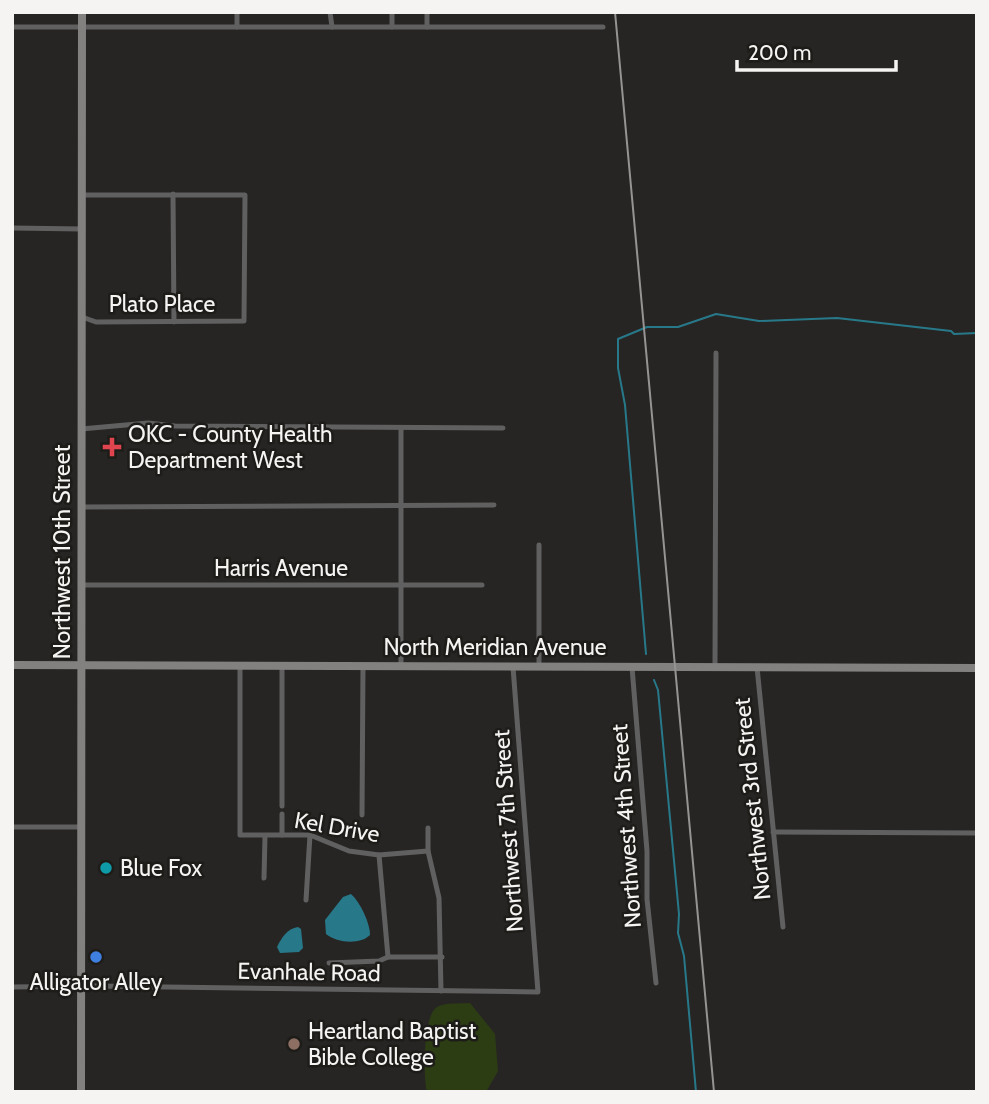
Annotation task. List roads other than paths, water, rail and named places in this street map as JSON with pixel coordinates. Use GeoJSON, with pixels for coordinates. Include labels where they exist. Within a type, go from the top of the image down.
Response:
{"type":"FeatureCollection","features":[{"type":"Feature","properties":{"kind":"main road","name":"Northwest 10th Street"},"geometry":{"type":"LineString","coordinates":[[80,1092],[82,12]]}},
{"type":"Feature","properties":{"kind":"main road","name":"North Meridian Avenue"},"geometry":{"type":"LineString","coordinates":[[12,665],[977,667]]}},
{"type":"Feature","properties":{"kind":"street"},"geometry":{"type":"LineString","coordinates":[[237,12],[237,27]]}},
{"type":"Feature","properties":{"kind":"street"},"geometry":{"type":"LineString","coordinates":[[330,12],[332,27]]}},
{"type":"Feature","properties":{"kind":"street"},"geometry":{"type":"LineString","coordinates":[[392,12],[392,27]]}},
{"type":"Feature","properties":{"kind":"street"},"geometry":{"type":"LineString","coordinates":[[427,12],[427,27]]}},
{"type":"Feature","properties":{"kind":"street"},"geometry":{"type":"LineString","coordinates":[[12,27],[603,27]]}},
{"type":"Feature","properties":{"kind":"street"},"geometry":{"type":"LineString","coordinates":[[82,195],[173,194],[174,322]]}},
{"type":"Feature","properties":{"kind":"street","name":"Plato Place"},"geometry":{"type":"LineString","coordinates":[[82,317],[96,322],[244,321],[245,195],[173,194]]}},
{"type":"Feature","properties":{"kind":"street"},"geometry":{"type":"LineString","coordinates":[[12,228],[82,229]]}},
{"type":"Feature","properties":{"kind":"street"},"geometry":{"type":"LineString","coordinates":[[715,667],[716,353]]}},
{"type":"Feature","properties":{"kind":"street"},"geometry":{"type":"LineString","coordinates":[[81,429],[148,423],[175,426],[503,428]]}},
{"type":"Feature","properties":{"kind":"street"},"geometry":{"type":"LineString","coordinates":[[401,429],[401,667]]}},
{"type":"Feature","properties":{"kind":"street"},"geometry":{"type":"LineString","coordinates":[[81,507],[494,505]]}},
{"type":"Feature","properties":{"kind":"street"},"geometry":{"type":"LineString","coordinates":[[539,545],[539,667]]}},
{"type":"Feature","properties":{"kind":"street","name":"Harris Avenue"},"geometry":{"type":"LineString","coordinates":[[81,585],[482,585]]}},
{"type":"Feature","properties":{"kind":"street","name":"Kel Drive"},"geometry":{"type":"LineString","coordinates":[[240,666],[240,835],[310,835],[348,851],[379,855],[428,851]]}},
{"type":"Feature","properties":{"kind":"street"},"geometry":{"type":"LineString","coordinates":[[282,666],[282,806]]}},
{"type":"Feature","properties":{"kind":"street"},"geometry":{"type":"LineString","coordinates":[[362,815],[363,666]]}},
{"type":"Feature","properties":{"kind":"street","name":"Northwest 7th Street"},"geometry":{"type":"LineString","coordinates":[[513,667],[538,992]]}},
{"type":"Feature","properties":{"kind":"street","name":"Northwest 4th Street"},"geometry":{"type":"LineString","coordinates":[[632,667],[647,851],[647,899],[656,983]]}},
{"type":"Feature","properties":{"kind":"street","name":"Northwest 3rd Street"},"geometry":{"type":"LineString","coordinates":[[757,667],[783,927]]}},
{"type":"Feature","properties":{"kind":"street"},"geometry":{"type":"LineString","coordinates":[[282,814],[282,835]]}},
{"type":"Feature","properties":{"kind":"street"},"geometry":{"type":"LineString","coordinates":[[12,827],[81,827]]}},
{"type":"Feature","properties":{"kind":"street"},"geometry":{"type":"LineString","coordinates":[[428,828],[428,851],[439,898],[442,991]]}},
{"type":"Feature","properties":{"kind":"street"},"geometry":{"type":"LineString","coordinates":[[773,832],[977,833]]}},
{"type":"Feature","properties":{"kind":"street"},"geometry":{"type":"LineString","coordinates":[[306,900],[310,835]]}},
{"type":"Feature","properties":{"kind":"street"},"geometry":{"type":"LineString","coordinates":[[264,878],[265,836]]}},
{"type":"Feature","properties":{"kind":"street"},"geometry":{"type":"LineString","coordinates":[[379,855],[388,957]]}},
{"type":"Feature","properties":{"kind":"street"},"geometry":{"type":"LineString","coordinates":[[329,962],[379,961],[388,957],[442,957]]}},
{"type":"Feature","properties":{"kind":"street","name":"Evanhale Road"},"geometry":{"type":"LineString","coordinates":[[12,987],[538,992]]}},
{"type":"Feature","properties":{"kind":"water"},"geometry":{"type":"Polygon","coordinates":[[[351,894],[364,913],[370,935],[360,940],[342,941],[326,934],[325,920],[343,897],[351,894]]]}},
{"type":"Feature","properties":{"kind":"water"},"geometry":{"type":"Polygon","coordinates":[[[298,927],[301,929],[303,948],[299,952],[280,953],[277,947],[283,937],[298,927]]]}},
{"type":"Feature","properties":{"kind":"waterway"},"geometry":{"type":"LineString","coordinates":[[646,654],[625,405],[618,368],[618,339],[647,327],[678,327],[716,314],[759,321],[837,318],[951,331],[954,334],[977,333]]}},
{"type":"Feature","properties":{"kind":"waterway"},"geometry":{"type":"LineString","coordinates":[[654,680],[658,690],[679,914],[678,933],[684,956],[696,1092]]}},
{"type":"Feature","properties":{"kind":"railway"},"geometry":{"type":"LineString","coordinates":[[615,12],[714,1092]]}},
{"type":"Feature","properties":{"kind":"place","name":"OKC - County Health Department West"},"geometry":{"type":"Point","coordinates":[112,447]}},
{"type":"Feature","properties":{"kind":"place","name":"Blue Fox"},"geometry":{"type":"Point","coordinates":[106,868]}},
{"type":"Feature","properties":{"kind":"place","name":"Alligator Alley"},"geometry":{"type":"Point","coordinates":[96,957]}},
{"type":"Feature","properties":{"kind":"place","name":"Heartland Baptist Bible College"},"geometry":{"type":"Point","coordinates":[294,1044]}}]}
